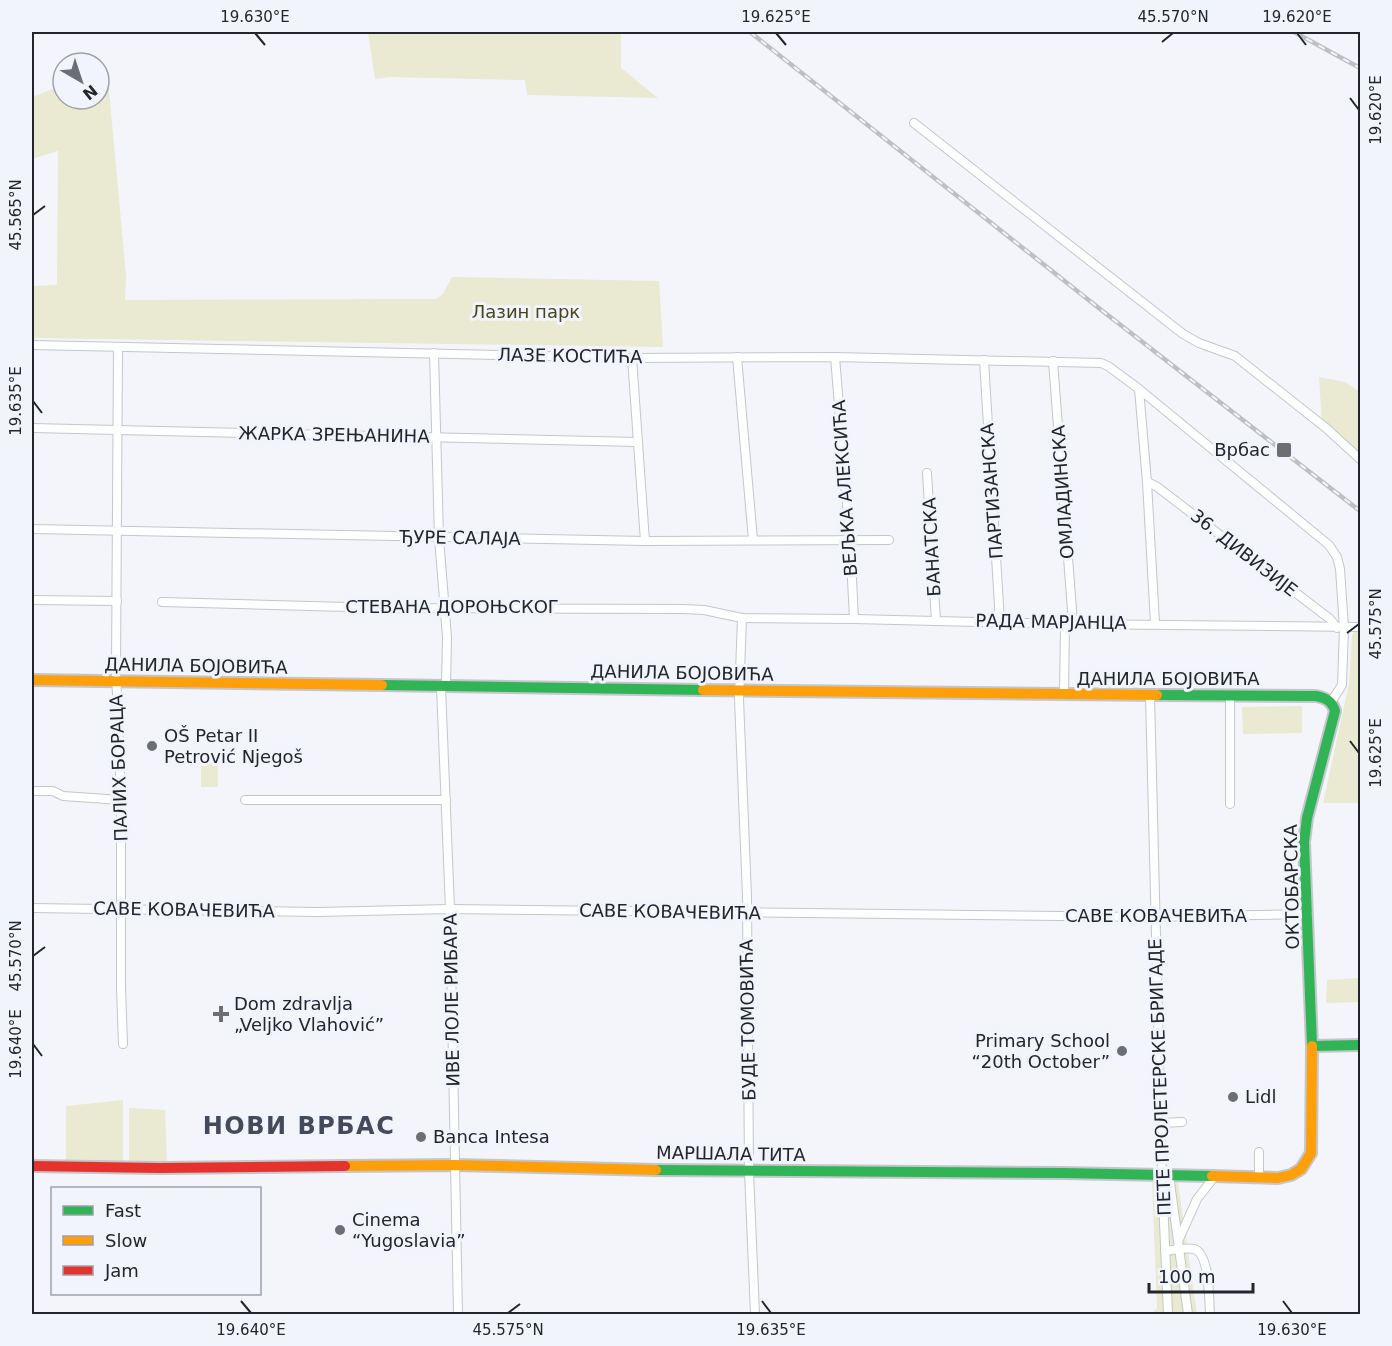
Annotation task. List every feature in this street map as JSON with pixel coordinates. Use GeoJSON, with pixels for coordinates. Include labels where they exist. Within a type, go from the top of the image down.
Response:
{"type":"FeatureCollection","features":[{"type":"Feature","properties":{"kind":"main road","name":"ДАНИЛА БОЈОВИЋА"},"geometry":{"type":"LineString","coordinates":[[32,680],[739,691],[1316,696],[1331,702]]}},
{"type":"Feature","properties":{"kind":"main road","name":"ОКТОБАРСКА"},"geometry":{"type":"LineString","coordinates":[[1312,1046],[1305,833],[1335,711],[1331,702]]}},
{"type":"Feature","properties":{"kind":"main road"},"geometry":{"type":"LineString","coordinates":[[1312,1046],[1360,1045]]}},
{"type":"Feature","properties":{"kind":"main road","name":"МАРШАЛА ТИТА"},"geometry":{"type":"LineString","coordinates":[[32,1166],[159,1168],[455,1165],[749,1172],[1053,1173],[1282,1177],[1301,1169],[1309,1157],[1312,1143],[1312,1046]]}},
{"type":"Feature","properties":{"kind":"street"},"geometry":{"type":"LineString","coordinates":[[914,123],[1183,334],[1198,343],[1235,356],[1326,428],[1360,459]]}},
{"type":"Feature","properties":{"kind":"street","name":"ЛАЗЕ КОСТИЋА"},"geometry":{"type":"LineString","coordinates":[[32,345],[632,358],[835,357],[1053,361],[1094,362],[1108,366]]}},
{"type":"Feature","properties":{"kind":"street","name":"ПАЛИХ БОРАЦА"},"geometry":{"type":"LineString","coordinates":[[118,347],[117,681],[121,800],[123,1044]]}},
{"type":"Feature","properties":{"kind":"street","name":"ИВЕ ЛОЛЕ РИБАРА"},"geometry":{"type":"LineString","coordinates":[[434,353],[439,538],[446,608],[444,687],[458,1314]]}},
{"type":"Feature","properties":{"kind":"street"},"geometry":{"type":"LineString","coordinates":[[737,357],[753,540]]}},
{"type":"Feature","properties":{"kind":"street","name":"ВЕЉКА АЛЕКСИЋА"},"geometry":{"type":"LineString","coordinates":[[835,357],[854,618]]}},
{"type":"Feature","properties":{"kind":"street"},"geometry":{"type":"LineString","coordinates":[[632,358],[645,541]]}},
{"type":"Feature","properties":{"kind":"street","name":"ПАРТИЗАНСКА"},"geometry":{"type":"LineString","coordinates":[[984,360],[1000,622]]}},
{"type":"Feature","properties":{"kind":"street","name":"ОМЛАДИНСКА"},"geometry":{"type":"LineString","coordinates":[[1053,361],[1069,624],[1064,695]]}},
{"type":"Feature","properties":{"kind":"street","name":"ОКТОБАРСКА"},"geometry":{"type":"LineString","coordinates":[[1108,366],[1329,545],[1337,557],[1340,568],[1342,685],[1331,702]]}},
{"type":"Feature","properties":{"kind":"street"},"geometry":{"type":"LineString","coordinates":[[1139,389],[1155,623]]}},
{"type":"Feature","properties":{"kind":"street","name":"ЖАРКА ЗРЕЊАНИНА"},"geometry":{"type":"LineString","coordinates":[[32,428],[637,442]]}},
{"type":"Feature","properties":{"kind":"street","name":"БАНАТСКА"},"geometry":{"type":"LineString","coordinates":[[927,473],[936,621]]}},
{"type":"Feature","properties":{"kind":"street","name":"36. ДИВИЗИЈЕ"},"geometry":{"type":"LineString","coordinates":[[1147,482],[1156,486],[1341,628]]}},
{"type":"Feature","properties":{"kind":"street","name":"ЂУРЕ САЛАЈА"},"geometry":{"type":"LineString","coordinates":[[32,529],[645,541],[889,540]]}},
{"type":"Feature","properties":{"kind":"street"},"geometry":{"type":"LineString","coordinates":[[32,600],[117,601]]}},
{"type":"Feature","properties":{"kind":"street","name":"СТЕВАНА ДОРОЊСКОГ"},"geometry":{"type":"LineString","coordinates":[[162,602],[385,608],[683,609],[704,610],[742,618]]}},
{"type":"Feature","properties":{"kind":"street","name":"РАДА МАРЈАНЦА"},"geometry":{"type":"LineString","coordinates":[[742,618],[1360,627]]}},
{"type":"Feature","properties":{"kind":"street","name":"БУДЕ ТОМОВИЋА"},"geometry":{"type":"LineString","coordinates":[[742,618],[739,691],[747,914],[749,1172],[755,1314]]}},
{"type":"Feature","properties":{"kind":"street","name":"ПЕТЕ ПРОЛЕТЕРСКЕ БРИГАДЕ"},"geometry":{"type":"LineString","coordinates":[[1150,695],[1161,1123],[1166,1175],[1168,1314]]}},
{"type":"Feature","properties":{"kind":"street"},"geometry":{"type":"LineString","coordinates":[[1230,696],[1230,804]]}},
{"type":"Feature","properties":{"kind":"street"},"geometry":{"type":"LineString","coordinates":[[32,790],[53,791],[63,796],[121,800]]}},
{"type":"Feature","properties":{"kind":"street"},"geometry":{"type":"LineString","coordinates":[[245,800],[446,800]]}},
{"type":"Feature","properties":{"kind":"street","name":"САВЕ КОВАЧЕВИЋА"},"geometry":{"type":"LineString","coordinates":[[32,908],[318,912],[450,909],[1156,917],[1308,914]]}},
{"type":"Feature","properties":{"kind":"street"},"geometry":{"type":"LineString","coordinates":[[1161,1123],[1182,1122]]}},
{"type":"Feature","properties":{"kind":"street"},"geometry":{"type":"LineString","coordinates":[[1259,1152],[1260,1178]]}},
{"type":"Feature","properties":{"kind":"street"},"geometry":{"type":"LineString","coordinates":[[1166,1175],[1188,1314]]}},
{"type":"Feature","properties":{"kind":"street"},"geometry":{"type":"LineString","coordinates":[[1178,1241],[1197,1199],[1215,1176]]}},
{"type":"Feature","properties":{"kind":"street"},"geometry":{"type":"LineString","coordinates":[[1166,1251],[1194,1249],[1200,1252],[1205,1261],[1210,1314]]}},
{"type":"Feature","properties":{"kind":"green space"},"geometry":{"type":"Polygon","coordinates":[[[368,32],[621,32],[621,68],[658,98],[527,95],[525,80],[389,77],[375,79],[368,32]]]}},
{"type":"Feature","properties":{"kind":"green space","name":"Лазин парк"},"geometry":{"type":"Polygon","coordinates":[[[51,90],[51,111],[111,111],[126,275],[125,300],[436,299],[443,294],[452,277],[659,281],[663,347],[32,338],[32,286],[57,285],[58,151],[32,159],[32,97],[51,90]]]}},
{"type":"Feature","properties":{"kind":"green space"},"geometry":{"type":"Polygon","coordinates":[[[1319,377],[1345,382],[1360,392],[1360,459],[1322,424],[1319,377]]]}},
{"type":"Feature","properties":{"kind":"green space"},"geometry":{"type":"Polygon","coordinates":[[[1355,631],[1360,631],[1360,803],[1323,803],[1349,684],[1352,635],[1355,631]]]}},
{"type":"Feature","properties":{"kind":"green space"},"geometry":{"type":"Polygon","coordinates":[[[1302,706],[1302,733],[1243,734],[1242,707],[1302,706]]]}},
{"type":"Feature","properties":{"kind":"green space"},"geometry":{"type":"Polygon","coordinates":[[[201,759],[218,759],[218,787],[201,787],[201,759]]]}},
{"type":"Feature","properties":{"kind":"green space"},"geometry":{"type":"Polygon","coordinates":[[[1360,978],[1360,1002],[1326,1003],[1327,980],[1360,978]]]}},
{"type":"Feature","properties":{"kind":"green space"},"geometry":{"type":"Polygon","coordinates":[[[123,1100],[123,1162],[66,1162],[66,1106],[123,1100]]]}},
{"type":"Feature","properties":{"kind":"green space"},"geometry":{"type":"Polygon","coordinates":[[[129,1108],[165,1110],[167,1162],[129,1163],[129,1108]]]}},
{"type":"Feature","properties":{"kind":"green space"},"geometry":{"type":"Polygon","coordinates":[[[1152,1182],[1178,1182],[1197,1314],[1151,1314],[1157,1308],[1152,1182]]]}},
{"type":"Feature","properties":{"kind":"railway"},"geometry":{"type":"LineString","coordinates":[[750,32],[1360,511]]}},
{"type":"Feature","properties":{"kind":"railway"},"geometry":{"type":"LineString","coordinates":[[1294,32],[1360,68]]}},
{"type":"Feature","properties":{"kind":"traffic: fast"},"geometry":{"type":"LineString","coordinates":[[382,685],[703,690]]}},
{"type":"Feature","properties":{"kind":"traffic: fast"},"geometry":{"type":"LineString","coordinates":[[1157,695],[1316,696],[1326,699],[1332,705],[1335,711],[1307,818],[1304,842],[1312,1046],[1360,1045]]}},
{"type":"Feature","properties":{"kind":"traffic: fast"},"geometry":{"type":"LineString","coordinates":[[656,1170],[1212,1176]]}},
{"type":"Feature","properties":{"kind":"traffic: slow"},"geometry":{"type":"LineString","coordinates":[[32,680],[382,685]]}},
{"type":"Feature","properties":{"kind":"traffic: slow"},"geometry":{"type":"LineString","coordinates":[[703,690],[1157,695]]}},
{"type":"Feature","properties":{"kind":"traffic: slow"},"geometry":{"type":"LineString","coordinates":[[1212,1176],[1278,1178],[1291,1175],[1301,1169],[1311,1153],[1312,1046]]}},
{"type":"Feature","properties":{"kind":"traffic: slow"},"geometry":{"type":"LineString","coordinates":[[345,1166],[455,1165],[656,1170]]}},
{"type":"Feature","properties":{"kind":"traffic: jam"},"geometry":{"type":"LineString","coordinates":[[32,1166],[159,1168],[345,1166]]}},
{"type":"Feature","properties":{"kind":"place","name":"Врбас"},"geometry":{"type":"Point","coordinates":[1284,450]}},
{"type":"Feature","properties":{"kind":"place","name":"OŠ Petar II Petrović Njegoš"},"geometry":{"type":"Point","coordinates":[152,746]}},
{"type":"Feature","properties":{"kind":"place","name":"Dom zdravlja „Veljko Vlahović”"},"geometry":{"type":"Point","coordinates":[221,1014]}},
{"type":"Feature","properties":{"kind":"place","name":"Primary School “20th October”"},"geometry":{"type":"Point","coordinates":[1122,1051]}},
{"type":"Feature","properties":{"kind":"place","name":"Lidl"},"geometry":{"type":"Point","coordinates":[1233,1097]}},
{"type":"Feature","properties":{"kind":"place","name":"Banca Intesa"},"geometry":{"type":"Point","coordinates":[421,1137]}},
{"type":"Feature","properties":{"kind":"place","name":"Cinema “Yugoslavia”"},"geometry":{"type":"Point","coordinates":[340,1230]}},
{"type":"Feature","properties":{"kind":"district","name":"НОВИ ВРБАС"},"geometry":{"type":"Point","coordinates":[299,1126]}}]}
